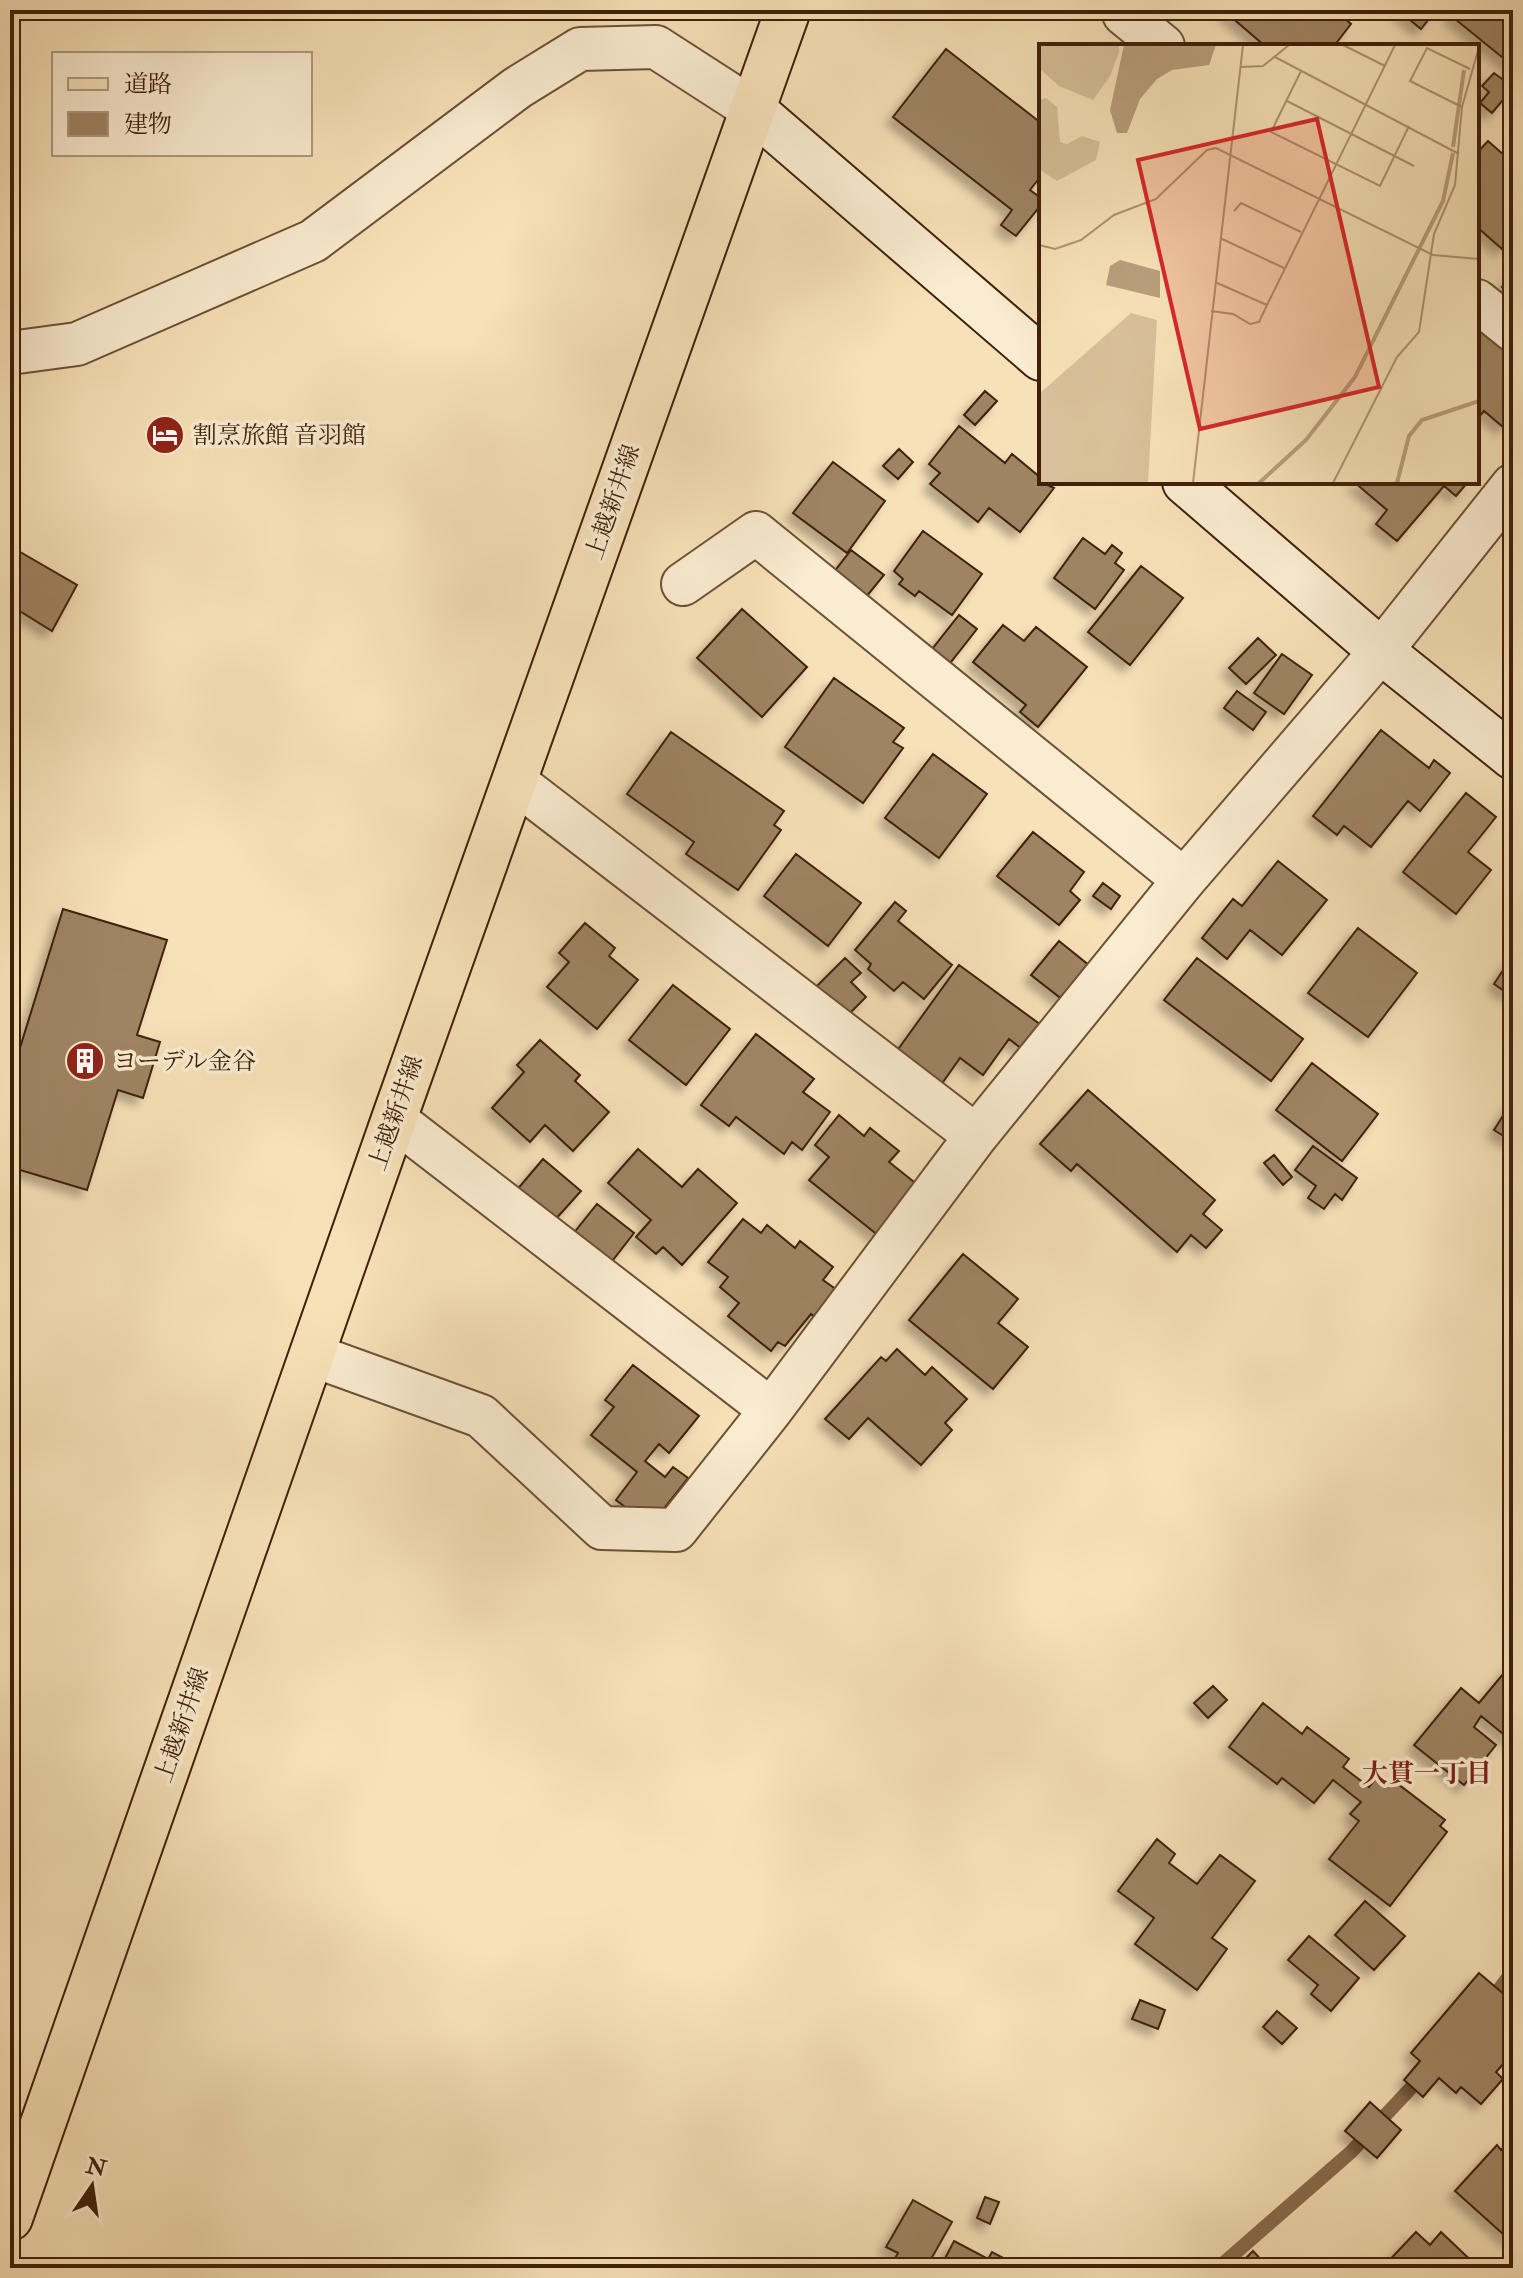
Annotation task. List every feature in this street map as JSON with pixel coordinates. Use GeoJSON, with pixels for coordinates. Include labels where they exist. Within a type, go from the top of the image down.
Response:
{"type":"FeatureCollection","features":[{"type":"Feature","properties":{"kind":"main road","name":"上越新井線"},"geometry":{"type":"LineString","coordinates":[[10,2218],[394,1119],[788,10]]}},
{"type":"Feature","properties":{"kind":"street"},"geometry":{"type":"LineString","coordinates":[[1128,10],[1124,14],[1161,44]]}},
{"type":"Feature","properties":{"kind":"street"},"geometry":{"type":"LineString","coordinates":[[10,353],[77,344],[313,241],[517,88],[580,49],[656,47],[752,109],[1039,356]]}},
{"type":"Feature","properties":{"kind":"street"},"geometry":{"type":"LineString","coordinates":[[1479,303],[1513,330]]}},
{"type":"Feature","properties":{"kind":"street"},"geometry":{"type":"LineString","coordinates":[[1187,484],[1381,651],[1513,757]]}},
{"type":"Feature","properties":{"kind":"street"},"geometry":{"type":"LineString","coordinates":[[312,1355],[481,1416],[602,1528],[676,1530],[771,1410],[976,1136],[1184,880],[1381,651],[1513,485]]}},
{"type":"Feature","properties":{"kind":"street"},"geometry":{"type":"LineString","coordinates":[[683,584],[756,533],[1184,880]]}},
{"type":"Feature","properties":{"kind":"street"},"geometry":{"type":"LineString","coordinates":[[514,781],[976,1136]]}},
{"type":"Feature","properties":{"kind":"street"},"geometry":{"type":"LineString","coordinates":[[394,1119],[771,1410]]}},
{"type":"Feature","properties":{"kind":"building"},"geometry":{"type":"Polygon","coordinates":[[[1223,10],[1335,10],[1351,24],[1336,44],[1263,44],[1223,10]]]}},
{"type":"Feature","properties":{"kind":"building"},"geometry":{"type":"Polygon","coordinates":[[[1398,10],[1436,10],[1421,29],[1398,10]]]}},
{"type":"Feature","properties":{"kind":"building"},"geometry":{"type":"Polygon","coordinates":[[[1455,10],[1513,10],[1513,66],[1450,15],[1455,10]]]}},
{"type":"Feature","properties":{"kind":"building"},"geometry":{"type":"Polygon","coordinates":[[[946,49],[1039,121],[1039,179],[1030,190],[1039,197],[1039,207],[1016,236],[1001,225],[1012,210],[893,117],[946,49]]]}},
{"type":"Feature","properties":{"kind":"building"},"geometry":{"type":"Polygon","coordinates":[[[1513,66],[1513,88],[1492,113],[1480,103],[1489,92],[1482,86],[1494,73],[1502,79],[1513,66]]]}},
{"type":"Feature","properties":{"kind":"building"},"geometry":{"type":"Polygon","coordinates":[[[1488,141],[1513,163],[1513,236],[1502,249],[1479,229],[1479,151],[1488,141]]]}},
{"type":"Feature","properties":{"kind":"building"},"geometry":{"type":"Polygon","coordinates":[[[1513,275],[1513,297],[1502,287],[1513,275]]]}},
{"type":"Feature","properties":{"kind":"building"},"geometry":{"type":"Polygon","coordinates":[[[1479,322],[1513,350],[1513,415],[1503,427],[1484,411],[1479,417],[1479,322]]]}},
{"type":"Feature","properties":{"kind":"building"},"geometry":{"type":"Polygon","coordinates":[[[985,391],[997,401],[975,425],[964,415],[985,391]]]}},
{"type":"Feature","properties":{"kind":"building"},"geometry":{"type":"Polygon","coordinates":[[[959,426],[1005,463],[1012,454],[1039,476],[1039,484],[1054,488],[1020,532],[989,508],[978,522],[930,484],[940,473],[929,464],[959,426]]]}},
{"type":"Feature","properties":{"kind":"building"},"geometry":{"type":"Polygon","coordinates":[[[899,449],[913,462],[898,479],[883,466],[899,449]]]}},
{"type":"Feature","properties":{"kind":"building"},"geometry":{"type":"Polygon","coordinates":[[[833,462],[885,501],[847,553],[793,513],[833,462]]]}},
{"type":"Feature","properties":{"kind":"building"},"geometry":{"type":"Polygon","coordinates":[[[1356,484],[1466,484],[1456,496],[1444,486],[1397,541],[1376,524],[1387,510],[1356,484]]]}},
{"type":"Feature","properties":{"kind":"building"},"geometry":{"type":"Polygon","coordinates":[[[923,531],[982,574],[952,615],[919,591],[915,596],[899,584],[903,579],[894,571],[923,531]]]}},
{"type":"Feature","properties":{"kind":"building"},"geometry":{"type":"Polygon","coordinates":[[[1083,538],[1105,554],[1112,545],[1122,553],[1115,563],[1124,570],[1095,609],[1054,578],[1083,538]]]}},
{"type":"Feature","properties":{"kind":"building"},"geometry":{"type":"Polygon","coordinates":[[[15,549],[77,585],[52,631],[10,605],[10,558],[15,549]]]}},
{"type":"Feature","properties":{"kind":"building"},"geometry":{"type":"Polygon","coordinates":[[[851,550],[884,575],[862,602],[830,577],[851,550]]]}},
{"type":"Feature","properties":{"kind":"building"},"geometry":{"type":"Polygon","coordinates":[[[1141,566],[1183,598],[1130,665],[1088,632],[1141,566]]]}},
{"type":"Feature","properties":{"kind":"building"},"geometry":{"type":"Polygon","coordinates":[[[742,609],[807,667],[762,717],[697,658],[742,609]]]}},
{"type":"Feature","properties":{"kind":"building"},"geometry":{"type":"Polygon","coordinates":[[[959,615],[977,629],[943,672],[925,658],[959,615]]]}},
{"type":"Feature","properties":{"kind":"building"},"geometry":{"type":"Polygon","coordinates":[[[1003,625],[1024,641],[1036,627],[1087,667],[1038,727],[1020,712],[1026,705],[973,662],[1003,625]]]}},
{"type":"Feature","properties":{"kind":"building"},"geometry":{"type":"Polygon","coordinates":[[[1258,638],[1276,655],[1246,684],[1229,668],[1258,638]]]}},
{"type":"Feature","properties":{"kind":"building"},"geometry":{"type":"Polygon","coordinates":[[[1282,654],[1312,675],[1284,714],[1254,693],[1282,654]]]}},
{"type":"Feature","properties":{"kind":"building"},"geometry":{"type":"Polygon","coordinates":[[[834,678],[904,728],[893,742],[903,748],[863,803],[785,747],[834,678]]]}},
{"type":"Feature","properties":{"kind":"building"},"geometry":{"type":"Polygon","coordinates":[[[1237,691],[1266,712],[1253,730],[1224,708],[1237,691]]]}},
{"type":"Feature","properties":{"kind":"building"},"geometry":{"type":"Polygon","coordinates":[[[1381,730],[1429,768],[1434,760],[1450,773],[1420,811],[1408,801],[1371,847],[1344,826],[1337,835],[1313,816],[1381,730]]]}},
{"type":"Feature","properties":{"kind":"building"},"geometry":{"type":"Polygon","coordinates":[[[671,732],[784,811],[774,825],[781,830],[738,890],[686,854],[694,842],[627,794],[671,732]]]}},
{"type":"Feature","properties":{"kind":"building"},"geometry":{"type":"Polygon","coordinates":[[[933,754],[987,794],[939,858],[885,818],[933,754]]]}},
{"type":"Feature","properties":{"kind":"building"},"geometry":{"type":"Polygon","coordinates":[[[1466,793],[1496,817],[1468,852],[1491,870],[1456,914],[1403,872],[1466,793]]]}},
{"type":"Feature","properties":{"kind":"building"},"geometry":{"type":"Polygon","coordinates":[[[1033,832],[1084,872],[1070,891],[1080,900],[1059,925],[997,876],[1033,832]]]}},
{"type":"Feature","properties":{"kind":"building"},"geometry":{"type":"Polygon","coordinates":[[[796,854],[861,903],[828,946],[764,896],[796,854]]]}},
{"type":"Feature","properties":{"kind":"building"},"geometry":{"type":"Polygon","coordinates":[[[1278,861],[1327,900],[1282,955],[1250,930],[1227,959],[1202,938],[1233,899],[1242,906],[1278,861]]]}},
{"type":"Feature","properties":{"kind":"building"},"geometry":{"type":"Polygon","coordinates":[[[1103,883],[1120,896],[1111,909],[1093,896],[1103,883]]]}},
{"type":"Feature","properties":{"kind":"building"},"geometry":{"type":"Polygon","coordinates":[[[895,902],[906,911],[898,921],[952,965],[924,999],[903,982],[894,991],[868,969],[871,964],[855,950],[895,902]]]}},
{"type":"Feature","properties":{"kind":"building","name":"ヨーデル金谷"},"geometry":{"type":"Polygon","coordinates":[[[63,909],[167,940],[137,1035],[160,1042],[143,1098],[118,1090],[87,1190],[10,1167],[10,1080],[63,909]]]}},
{"type":"Feature","properties":{"kind":"building"},"geometry":{"type":"Polygon","coordinates":[[[585,923],[615,948],[609,956],[638,980],[597,1029],[547,987],[569,962],[559,953],[585,923]]]}},
{"type":"Feature","properties":{"kind":"building"},"geometry":{"type":"Polygon","coordinates":[[[1358,928],[1417,973],[1368,1037],[1308,993],[1358,928]]]}},
{"type":"Feature","properties":{"kind":"building"},"geometry":{"type":"Polygon","coordinates":[[[1059,941],[1090,966],[1063,1000],[1031,975],[1059,941]]]}},
{"type":"Feature","properties":{"kind":"building"},"geometry":{"type":"Polygon","coordinates":[[[845,958],[861,973],[851,982],[866,997],[841,1022],[811,992],[845,958]]]}},
{"type":"Feature","properties":{"kind":"building"},"geometry":{"type":"Polygon","coordinates":[[[1197,958],[1303,1039],[1271,1081],[1164,1000],[1197,958]]]}},
{"type":"Feature","properties":{"kind":"building"},"geometry":{"type":"Polygon","coordinates":[[[1513,959],[1513,997],[1494,984],[1513,959]]]}},
{"type":"Feature","properties":{"kind":"building"},"geometry":{"type":"Polygon","coordinates":[[[959,965],[1041,1025],[1022,1049],[1009,1039],[983,1075],[960,1058],[936,1092],[891,1059],[959,965]]]}},
{"type":"Feature","properties":{"kind":"building"},"geometry":{"type":"Polygon","coordinates":[[[673,985],[730,1029],[686,1085],[629,1040],[673,985]]]}},
{"type":"Feature","properties":{"kind":"building"},"geometry":{"type":"Polygon","coordinates":[[[756,1034],[814,1079],[803,1092],[830,1112],[802,1150],[792,1142],[784,1154],[736,1117],[729,1126],[701,1105],[756,1034]]]}},
{"type":"Feature","properties":{"kind":"building"},"geometry":{"type":"Polygon","coordinates":[[[540,1040],[580,1075],[575,1081],[609,1112],[573,1151],[545,1125],[530,1142],[492,1108],[524,1072],[517,1065],[540,1040]]]}},
{"type":"Feature","properties":{"kind":"building"},"geometry":{"type":"Polygon","coordinates":[[[1312,1063],[1378,1114],[1342,1161],[1276,1110],[1312,1063]]]}},
{"type":"Feature","properties":{"kind":"building"},"geometry":{"type":"Polygon","coordinates":[[[1088,1090],[1215,1200],[1203,1214],[1222,1230],[1206,1248],[1191,1235],[1177,1252],[1077,1164],[1071,1171],[1040,1144],[1088,1090]]]}},
{"type":"Feature","properties":{"kind":"building"},"geometry":{"type":"Polygon","coordinates":[[[1513,1100],[1513,1142],[1494,1130],[1513,1100]]]}},
{"type":"Feature","properties":{"kind":"building"},"geometry":{"type":"Polygon","coordinates":[[[839,1115],[864,1136],[870,1128],[899,1151],[889,1162],[919,1186],[879,1236],[809,1180],[829,1157],[815,1145],[839,1115]]]}},
{"type":"Feature","properties":{"kind":"building"},"geometry":{"type":"Polygon","coordinates":[[[1313,1146],[1357,1178],[1342,1200],[1335,1194],[1324,1209],[1308,1198],[1316,1186],[1295,1170],[1313,1146]]]}},
{"type":"Feature","properties":{"kind":"building"},"geometry":{"type":"Polygon","coordinates":[[[638,1149],[682,1187],[698,1169],[737,1203],[682,1265],[663,1247],[656,1254],[636,1237],[651,1220],[608,1183],[638,1149]]]}},
{"type":"Feature","properties":{"kind":"building"},"geometry":{"type":"Polygon","coordinates":[[[1274,1155],[1292,1177],[1283,1185],[1264,1163],[1274,1155]]]}},
{"type":"Feature","properties":{"kind":"building"},"geometry":{"type":"Polygon","coordinates":[[[543,1159],[581,1191],[553,1222],[516,1191],[543,1159]]]}},
{"type":"Feature","properties":{"kind":"building"},"geometry":{"type":"Polygon","coordinates":[[[597,1204],[634,1233],[606,1269],[569,1239],[597,1204]]]}},
{"type":"Feature","properties":{"kind":"building"},"geometry":{"type":"Polygon","coordinates":[[[743,1219],[761,1233],[767,1225],[795,1248],[800,1241],[833,1267],[823,1280],[837,1290],[815,1317],[811,1314],[785,1346],[778,1342],[771,1351],[728,1316],[739,1303],[720,1287],[728,1277],[708,1262],[743,1219]]]}},
{"type":"Feature","properties":{"kind":"building"},"geometry":{"type":"Polygon","coordinates":[[[963,1254],[1018,1299],[998,1323],[1028,1347],[993,1389],[909,1320],[963,1254]]]}},
{"type":"Feature","properties":{"kind":"building"},"geometry":{"type":"Polygon","coordinates":[[[897,1349],[925,1375],[932,1367],[967,1399],[945,1423],[952,1430],[921,1465],[868,1418],[849,1439],[825,1419],[881,1357],[886,1361],[897,1349]]]}},
{"type":"Feature","properties":{"kind":"building"},"geometry":{"type":"Polygon","coordinates":[[[633,1365],[699,1416],[669,1453],[659,1444],[645,1461],[665,1477],[673,1467],[688,1478],[650,1526],[616,1500],[637,1472],[591,1435],[614,1407],[605,1400],[633,1365]]]}},
{"type":"Feature","properties":{"kind":"building"},"geometry":{"type":"Polygon","coordinates":[[[1513,1662],[1513,1742],[1481,1716],[1474,1727],[1496,1745],[1464,1785],[1414,1745],[1461,1688],[1479,1703],[1513,1662]]]}},
{"type":"Feature","properties":{"kind":"building"},"geometry":{"type":"Polygon","coordinates":[[[1213,1686],[1227,1700],[1208,1718],[1194,1703],[1213,1686]]]}},
{"type":"Feature","properties":{"kind":"building"},"geometry":{"type":"Polygon","coordinates":[[[1263,1703],[1302,1734],[1307,1727],[1349,1759],[1343,1767],[1369,1787],[1377,1777],[1389,1787],[1394,1781],[1445,1820],[1440,1826],[1447,1832],[1390,1906],[1329,1859],[1359,1821],[1350,1814],[1361,1802],[1333,1780],[1314,1803],[1282,1778],[1277,1784],[1229,1747],[1263,1703]]]}},
{"type":"Feature","properties":{"kind":"building"},"geometry":{"type":"Polygon","coordinates":[[[1157,1839],[1175,1854],[1169,1863],[1197,1884],[1220,1855],[1255,1881],[1212,1938],[1227,1949],[1197,1990],[1135,1944],[1154,1918],[1118,1891],[1157,1839]]]}},
{"type":"Feature","properties":{"kind":"building"},"geometry":{"type":"Polygon","coordinates":[[[1365,1901],[1405,1936],[1374,1970],[1335,1935],[1365,1901]]]}},
{"type":"Feature","properties":{"kind":"building"},"geometry":{"type":"Polygon","coordinates":[[[1309,1936],[1359,1978],[1331,2011],[1311,1994],[1318,1985],[1288,1960],[1309,1936]]]}},
{"type":"Feature","properties":{"kind":"building"},"geometry":{"type":"Polygon","coordinates":[[[1479,1973],[1513,2002],[1513,2053],[1496,2072],[1503,2079],[1481,2104],[1461,2087],[1456,2093],[1439,2078],[1423,2097],[1404,2080],[1420,2061],[1411,2053],[1479,1973]]]}},
{"type":"Feature","properties":{"kind":"building"},"geometry":{"type":"Polygon","coordinates":[[[1140,2000],[1165,2010],[1158,2029],[1132,2019],[1140,2000]]]}},
{"type":"Feature","properties":{"kind":"building"},"geometry":{"type":"Polygon","coordinates":[[[1277,2011],[1297,2028],[1282,2044],[1263,2027],[1277,2011]]]}},
{"type":"Feature","properties":{"kind":"building"},"geometry":{"type":"Polygon","coordinates":[[[1370,2102],[1401,2130],[1377,2158],[1345,2131],[1370,2102]]]}},
{"type":"Feature","properties":{"kind":"building"},"geometry":{"type":"Polygon","coordinates":[[[1513,2138],[1513,2243],[1455,2191],[1497,2145],[1501,2150],[1513,2138]]]}},
{"type":"Feature","properties":{"kind":"building"},"geometry":{"type":"Polygon","coordinates":[[[985,2197],[999,2202],[990,2224],[977,2218],[985,2197]]]}},
{"type":"Feature","properties":{"kind":"building"},"geometry":{"type":"Polygon","coordinates":[[[913,2200],[952,2222],[926,2268],[894,2268],[891,2266],[898,2253],[886,2247],[913,2200]]]}},
{"type":"Feature","properties":{"kind":"building"},"geometry":{"type":"Polygon","coordinates":[[[1416,2232],[1430,2245],[1441,2232],[1479,2268],[1382,2268],[1416,2232]]]}},
{"type":"Feature","properties":{"kind":"building"},"geometry":{"type":"Polygon","coordinates":[[[954,2241],[988,2259],[992,2252],[1017,2265],[1015,2268],[940,2268],[954,2241]]]}},
{"type":"Feature","properties":{"kind":"building"},"geometry":{"type":"Polygon","coordinates":[[[1253,2251],[1265,2264],[1261,2268],[1242,2268],[1239,2265],[1253,2251]]]}},
{"type":"Feature","properties":{"kind":"waterway"},"geometry":{"type":"LineString","coordinates":[[1489,2003],[1513,1971]]}},
{"type":"Feature","properties":{"kind":"waterway"},"geometry":{"type":"LineString","coordinates":[[1218,2268],[1351,2152],[1424,2074]]}},
{"type":"Feature","properties":{"kind":"place","name":"割烹旅館 音羽館"},"geometry":{"type":"Point","coordinates":[165,435]}},
{"type":"Feature","properties":{"kind":"place","name":"ヨーデル金谷"},"geometry":{"type":"Point","coordinates":[85,1061]}},
{"type":"Feature","properties":{"kind":"district","name":"大貫一丁目"},"geometry":{"type":"Point","coordinates":[1427,1774]}}]}
